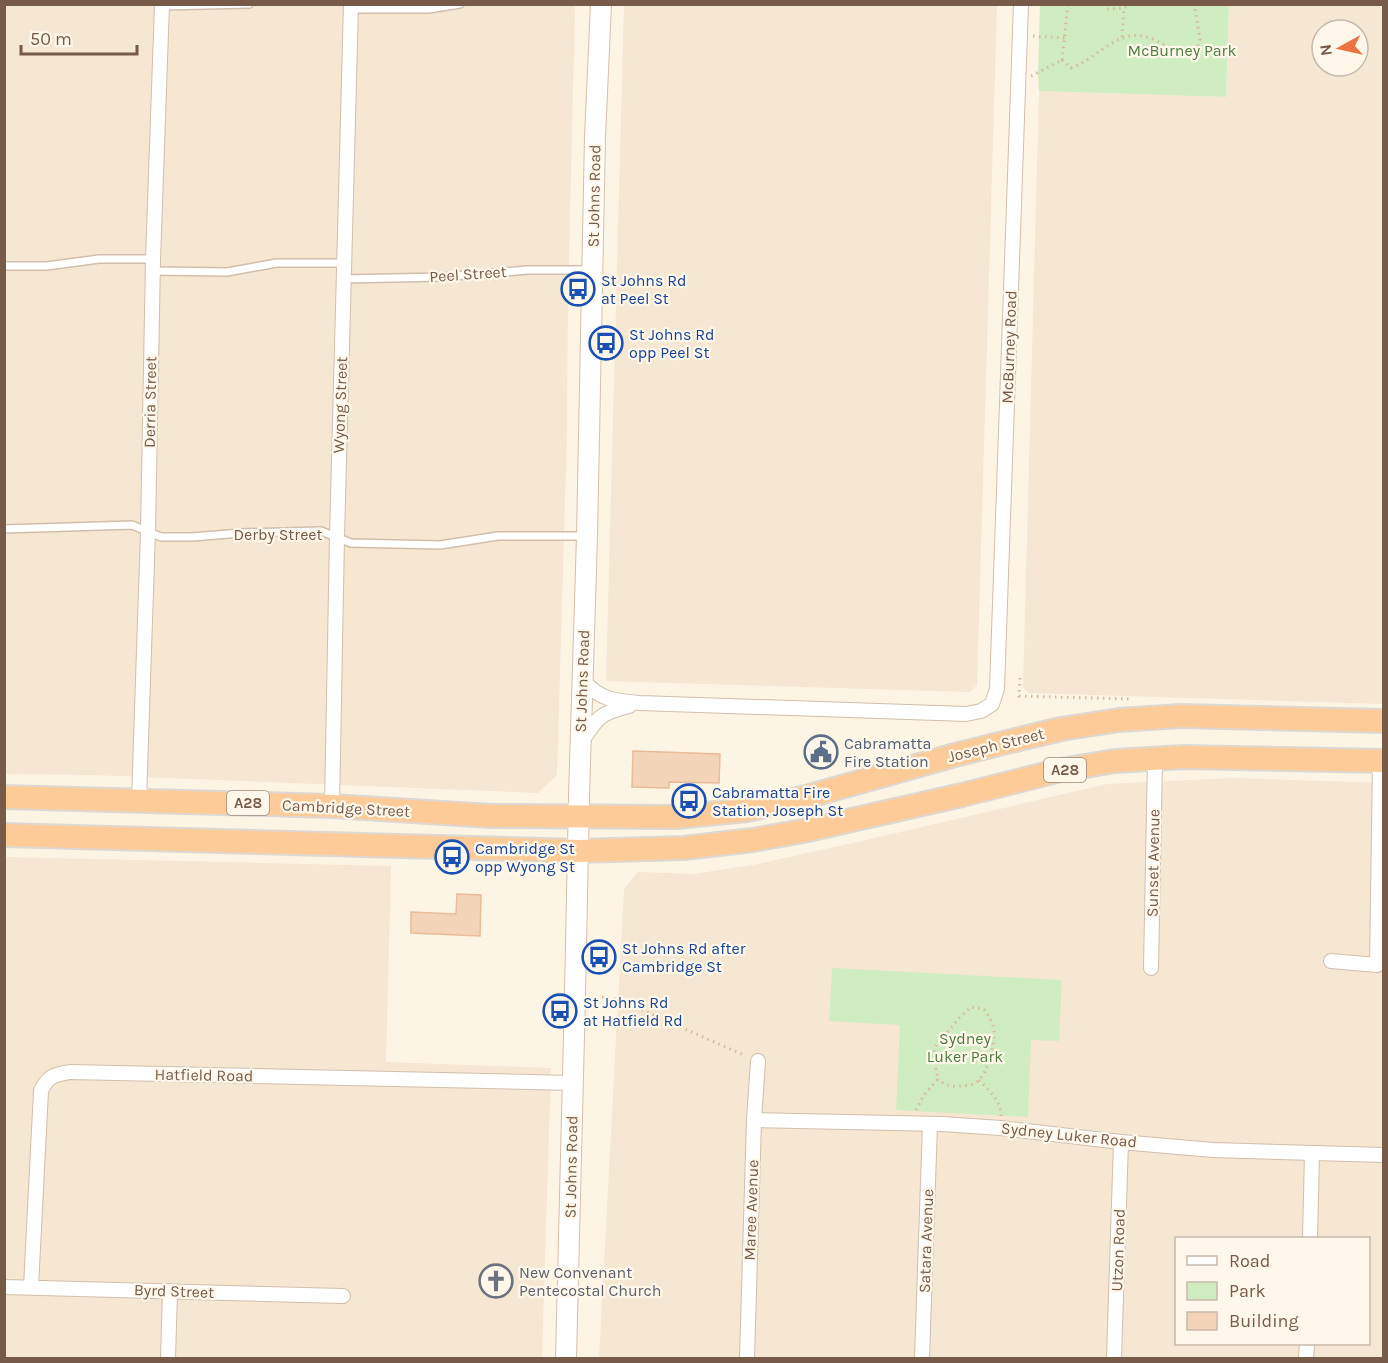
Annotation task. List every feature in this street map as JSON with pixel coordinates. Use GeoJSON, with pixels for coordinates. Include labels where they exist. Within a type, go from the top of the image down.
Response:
{"type":"FeatureCollection","features":[{"type":"Feature","properties":{"kind":"highway","name":"Joseph Street"},"geometry":{"type":"LineString","coordinates":[[579,817],[676,817],[747,810],[806,797],[1011,741],[1061,729],[1119,720],[1181,716],[1383,721]]}},
{"type":"Feature","properties":{"kind":"highway","name":"A28"},"geometry":{"type":"LineString","coordinates":[[4,835],[578,850],[684,848],[753,840],[803,831],[1061,770],[1115,761],[1205,758],[1382,761]]}},
{"type":"Feature","properties":{"kind":"highway","name":"Cambridge Street"},"geometry":{"type":"LineString","coordinates":[[4,797],[332,806],[491,816],[579,817]]}},
{"type":"Feature","properties":{"kind":"main road","name":"St Johns Road"},"geometry":{"type":"LineString","coordinates":[[566,1359],[595,137],[601,4]]}},
{"type":"Feature","properties":{"kind":"street","name":"McBurney Road"},"geometry":{"type":"LineString","coordinates":[[640,703],[966,714],[981,711],[992,704],[996,689],[1021,4]]}},
{"type":"Feature","properties":{"kind":"street","name":"Derria Street"},"geometry":{"type":"LineString","coordinates":[[140,800],[153,265],[162,5]]}},
{"type":"Feature","properties":{"kind":"street","name":"Wyong Street"},"geometry":{"type":"LineString","coordinates":[[332,806],[351,7]]}},
{"type":"Feature","properties":{"kind":"street"},"geometry":{"type":"LineString","coordinates":[[582,680],[592,691],[615,701],[640,703]]}},
{"type":"Feature","properties":{"kind":"street"},"geometry":{"type":"LineString","coordinates":[[580,742],[598,717],[618,708],[640,703]]}},
{"type":"Feature","properties":{"kind":"street","name":"Sunset Avenue"},"geometry":{"type":"LineString","coordinates":[[1151,968],[1155,758]]}},
{"type":"Feature","properties":{"kind":"street"},"geometry":{"type":"LineString","coordinates":[[1331,961],[1377,964],[1382,761]]}},
{"type":"Feature","properties":{"kind":"street","name":"Maree Avenue"},"geometry":{"type":"LineString","coordinates":[[747,1359],[754,1120],[758,1061]]}},
{"type":"Feature","properties":{"kind":"street","name":"Hatfield Road"},"geometry":{"type":"LineString","coordinates":[[31,1287],[40,1099],[45,1082],[55,1074],[70,1072],[573,1083]]}},
{"type":"Feature","properties":{"kind":"street","name":"Sydney Luker Road"},"geometry":{"type":"LineString","coordinates":[[754,1120],[930,1124],[1001,1128],[1213,1150],[1383,1155]]}},
{"type":"Feature","properties":{"kind":"street","name":"Satara Avenue"},"geometry":{"type":"LineString","coordinates":[[922,1359],[930,1124]]}},
{"type":"Feature","properties":{"kind":"street","name":"Utzon Road"},"geometry":{"type":"LineString","coordinates":[[1114,1359],[1121,1142]]}},
{"type":"Feature","properties":{"kind":"street"},"geometry":{"type":"LineString","coordinates":[[1310,1237],[1312,1153]]}},
{"type":"Feature","properties":{"kind":"street","name":"Byrd Street"},"geometry":{"type":"LineString","coordinates":[[4,1287],[343,1296]]}},
{"type":"Feature","properties":{"kind":"street"},"geometry":{"type":"LineString","coordinates":[[168,1359],[170,1291]]}},
{"type":"Feature","properties":{"kind":"lane"},"geometry":{"type":"LineString","coordinates":[[162,5],[249,4]]}},
{"type":"Feature","properties":{"kind":"lane"},"geometry":{"type":"LineString","coordinates":[[351,7],[429,9],[460,4]]}},
{"type":"Feature","properties":{"kind":"lane"},"geometry":{"type":"LineString","coordinates":[[4,266],[47,266],[99,259],[227,272],[278,263],[344,263]]}},
{"type":"Feature","properties":{"kind":"lane","name":"Peel Street"},"geometry":{"type":"LineString","coordinates":[[344,279],[442,277],[528,270],[592,270]]}},
{"type":"Feature","properties":{"kind":"lane","name":"Derby Street"},"geometry":{"type":"LineString","coordinates":[[4,529],[132,525],[161,537],[321,531],[351,543],[440,544],[498,536],[587,536]]}},
{"type":"Feature","properties":{"kind":"path"},"geometry":{"type":"LineString","coordinates":[[1062,60],[1068,4]]}},
{"type":"Feature","properties":{"kind":"path"},"geometry":{"type":"LineString","coordinates":[[1104,4],[1107,9],[1124,8],[1131,4]]}},
{"type":"Feature","properties":{"kind":"path"},"geometry":{"type":"LineString","coordinates":[[1062,60],[1071,68],[1082,64],[1122,38],[1142,36],[1187,53],[1197,52],[1200,39],[1193,4]]}},
{"type":"Feature","properties":{"kind":"path"},"geometry":{"type":"LineString","coordinates":[[1122,38],[1124,8]]}},
{"type":"Feature","properties":{"kind":"path"},"geometry":{"type":"LineString","coordinates":[[1020,35],[1065,38]]}},
{"type":"Feature","properties":{"kind":"path"},"geometry":{"type":"LineString","coordinates":[[1018,81],[1062,60]]}},
{"type":"Feature","properties":{"kind":"path"},"geometry":{"type":"LineString","coordinates":[[1019,696],[1020,678]]}},
{"type":"Feature","properties":{"kind":"path"},"geometry":{"type":"LineString","coordinates":[[602,997],[617,999],[758,1061]]}},
{"type":"Feature","properties":{"kind":"path"},"geometry":{"type":"LineString","coordinates":[[971,1007],[984,1009],[991,1020],[994,1032],[992,1051],[979,1080],[969,1086],[956,1087],[944,1084],[938,1079],[934,1060],[935,1047],[971,1007]]}},
{"type":"Feature","properties":{"kind":"path"},"geometry":{"type":"LineString","coordinates":[[912,1125],[915,1111],[924,1095],[938,1079]]}},
{"type":"Feature","properties":{"kind":"path"},"geometry":{"type":"LineString","coordinates":[[979,1080],[1001,1107],[1001,1128]]}},
{"type":"Feature","properties":{"kind":"shaded area"},"geometry":{"type":"Polygon","coordinates":[[[5,5],[575,5],[567,433],[557,775],[538,793],[92,775],[5,774],[5,5]]]}},
{"type":"Feature","properties":{"kind":"shaded area"},"geometry":{"type":"Polygon","coordinates":[[[624,5],[997,5],[977,685],[970,692],[606,681],[624,5]]]}},
{"type":"Feature","properties":{"kind":"shaded area"},"geometry":{"type":"Polygon","coordinates":[[[1229,5],[1383,5],[1383,704],[1029,693],[1023,687],[1039,91],[1226,97],[1229,5]]]}},
{"type":"Feature","properties":{"kind":"shaded area"},"geometry":{"type":"Polygon","coordinates":[[[1233,778],[1383,783],[1383,1358],[599,1358],[624,889],[638,872],[693,874],[753,865],[1107,784],[1233,778]]]}},
{"type":"Feature","properties":{"kind":"shaded area"},"geometry":{"type":"Polygon","coordinates":[[[5,857],[391,866],[386,1062],[551,1068],[542,1358],[5,1358],[5,857]]]}},
{"type":"Feature","properties":{"kind":"green space","name":"McBurney Park"},"geometry":{"type":"Polygon","coordinates":[[[1040,5],[1229,5],[1226,97],[1039,91],[1040,5]]]}},
{"type":"Feature","properties":{"kind":"green space","name":"Sydney Luker Park"},"geometry":{"type":"Polygon","coordinates":[[[832,968],[1062,980],[1059,1041],[1031,1040],[1028,1117],[896,1110],[900,1025],[829,1021],[832,968]]]}},
{"type":"Feature","properties":{"kind":"building"},"geometry":{"type":"Polygon","coordinates":[[[633,751],[720,754],[719,783],[669,782],[669,788],[632,787],[633,751]]]}},
{"type":"Feature","properties":{"kind":"building"},"geometry":{"type":"Polygon","coordinates":[[[457,894],[481,895],[480,936],[411,933],[411,912],[456,914],[457,894]]]}},
{"type":"Feature","properties":{"kind":"place","name":"St Johns Rd at Peel St"},"geometry":{"type":"Point","coordinates":[578,289]}},
{"type":"Feature","properties":{"kind":"place","name":"St Johns Rd opp Peel St"},"geometry":{"type":"Point","coordinates":[606,343]}},
{"type":"Feature","properties":{"kind":"place","name":"Cabramatta Fire Station"},"geometry":{"type":"Point","coordinates":[821,752]}},
{"type":"Feature","properties":{"kind":"place","name":"Cabramatta Fire Station, Joseph St"},"geometry":{"type":"Point","coordinates":[689,801]}},
{"type":"Feature","properties":{"kind":"place","name":"Cambridge St opp Wyong St"},"geometry":{"type":"Point","coordinates":[452,857]}},
{"type":"Feature","properties":{"kind":"place","name":"St Johns Rd after Cambridge St"},"geometry":{"type":"Point","coordinates":[599,957]}},
{"type":"Feature","properties":{"kind":"place","name":"St Johns Rd at Hatfield Rd"},"geometry":{"type":"Point","coordinates":[560,1011]}},
{"type":"Feature","properties":{"kind":"place","name":"New Convenant Pentecostal Church"},"geometry":{"type":"Point","coordinates":[496,1281]}}]}
